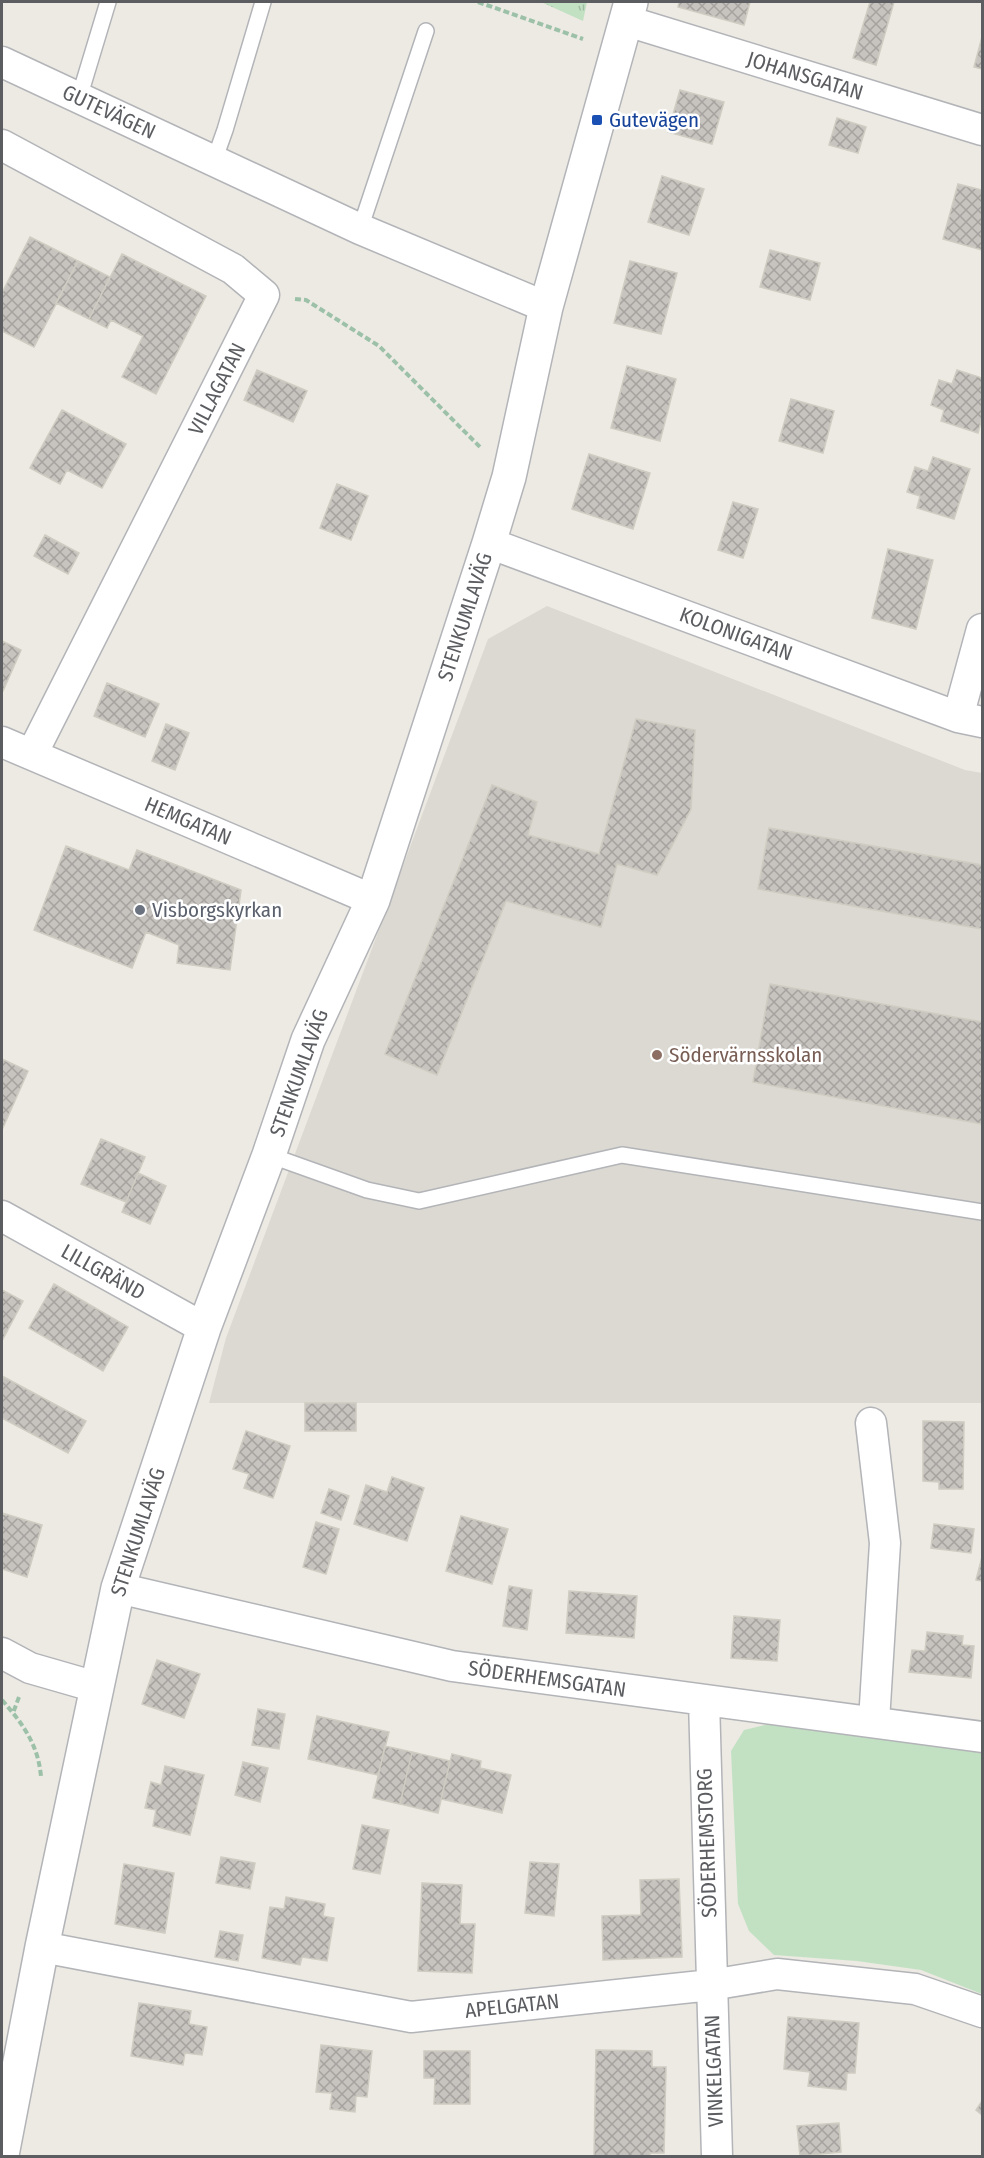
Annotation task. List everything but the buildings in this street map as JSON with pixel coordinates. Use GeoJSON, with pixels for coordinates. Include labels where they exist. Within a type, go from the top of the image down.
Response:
{"type":"FeatureCollection","features":[{"type":"Feature","properties":{"kind":"street","name":"JOHANSGATAN"},"geometry":{"type":"LineString","coordinates":[[629,11],[982,130]]}},
{"type":"Feature","properties":{"kind":"street","name":"STENKUMLAVÄG"},"geometry":{"type":"LineString","coordinates":[[2,2155],[42,1947],[118,1588],[204,1328],[269,1155],[308,1040],[373,900],[489,543],[508,477],[546,307],[629,11]]}},
{"type":"Feature","properties":{"kind":"street","name":"GUTEVÄGEN"},"geometry":{"type":"LineString","coordinates":[[2,62],[360,229],[546,307]]}},
{"type":"Feature","properties":{"kind":"street"},"geometry":{"type":"LineString","coordinates":[[2,145],[233,269],[264,295]]}},
{"type":"Feature","properties":{"kind":"street","name":"VILLAGATAN"},"geometry":{"type":"LineString","coordinates":[[32,754],[264,295]]}},
{"type":"Feature","properties":{"kind":"street","name":"KOLONIGATAN"},"geometry":{"type":"LineString","coordinates":[[489,543],[970,720]]}},
{"type":"Feature","properties":{"kind":"street"},"geometry":{"type":"LineString","coordinates":[[970,720],[982,629]]}},
{"type":"Feature","properties":{"kind":"street","name":"HEMGATAN"},"geometry":{"type":"LineString","coordinates":[[2,742],[373,900]]}},
{"type":"Feature","properties":{"kind":"street","name":"LILLGRÄND"},"geometry":{"type":"LineString","coordinates":[[2,1216],[204,1328]]}},
{"type":"Feature","properties":{"kind":"street"},"geometry":{"type":"LineString","coordinates":[[871,1423],[885,1543],[874,1721]]}},
{"type":"Feature","properties":{"kind":"street","name":"SÖDERHEMSGATAN"},"geometry":{"type":"LineString","coordinates":[[118,1588],[452,1666],[982,1737]]}},
{"type":"Feature","properties":{"kind":"street"},"geometry":{"type":"LineString","coordinates":[[2,1653],[30,1668],[96,1687]]}},
{"type":"Feature","properties":{"kind":"street","name":"SÖDERHEMSTORG"},"geometry":{"type":"LineString","coordinates":[[704,1700],[711,1985]]}},
{"type":"Feature","properties":{"kind":"street","name":"APELGATAN"},"geometry":{"type":"LineString","coordinates":[[42,1947],[411,2017],[711,1985],[777,1974],[915,1989],[982,2012]]}},
{"type":"Feature","properties":{"kind":"street","name":"VINKELGATAN"},"geometry":{"type":"LineString","coordinates":[[711,1985],[717,2157]]}},
{"type":"Feature","properties":{"kind":"lane"},"geometry":{"type":"LineString","coordinates":[[79,98],[108,2]]}},
{"type":"Feature","properties":{"kind":"lane"},"geometry":{"type":"LineString","coordinates":[[214,161],[263,2]]}},
{"type":"Feature","properties":{"kind":"lane"},"geometry":{"type":"LineString","coordinates":[[360,229],[426,32]]}},
{"type":"Feature","properties":{"kind":"lane"},"geometry":{"type":"LineString","coordinates":[[269,1155],[367,1190],[419,1201],[622,1155],[982,1212]]}},
{"type":"Feature","properties":{"kind":"path"},"geometry":{"type":"LineString","coordinates":[[478,2],[583,39]]}},
{"type":"Feature","properties":{"kind":"path"},"geometry":{"type":"LineString","coordinates":[[264,295],[306,300],[379,346],[508,477]]}},
{"type":"Feature","properties":{"kind":"path"},"geometry":{"type":"LineString","coordinates":[[13,1713],[30,1668]]}},
{"type":"Feature","properties":{"kind":"path"},"geometry":{"type":"LineString","coordinates":[[2,1700],[26,1730],[36,1752],[41,1779]]}},
{"type":"Feature","properties":{"kind":"shaded area","name":"Södervärnsskolan"},"geometry":{"type":"Polygon","coordinates":[[[547,606],[965,770],[982,773],[982,1403],[209,1403],[226,1338],[488,639],[547,606]]]}},
{"type":"Feature","properties":{"kind":"green space"},"geometry":{"type":"Polygon","coordinates":[[[541,2],[587,2],[583,21],[541,2]]]}},
{"type":"Feature","properties":{"kind":"green space"},"geometry":{"type":"Polygon","coordinates":[[[769,1724],[982,1752],[982,1994],[921,1970],[857,1961],[774,1955],[749,1931],[738,1904],[731,1751],[744,1730],[769,1724]]]}},
{"type":"Feature","properties":{"kind":"place","name":"Gutevägen"},"geometry":{"type":"Point","coordinates":[597,120]}},
{"type":"Feature","properties":{"kind":"place","name":"Visborgskyrkan"},"geometry":{"type":"Point","coordinates":[140,910]}},
{"type":"Feature","properties":{"kind":"place","name":"Södervärnsskolan"},"geometry":{"type":"Point","coordinates":[657,1055]}}]}
